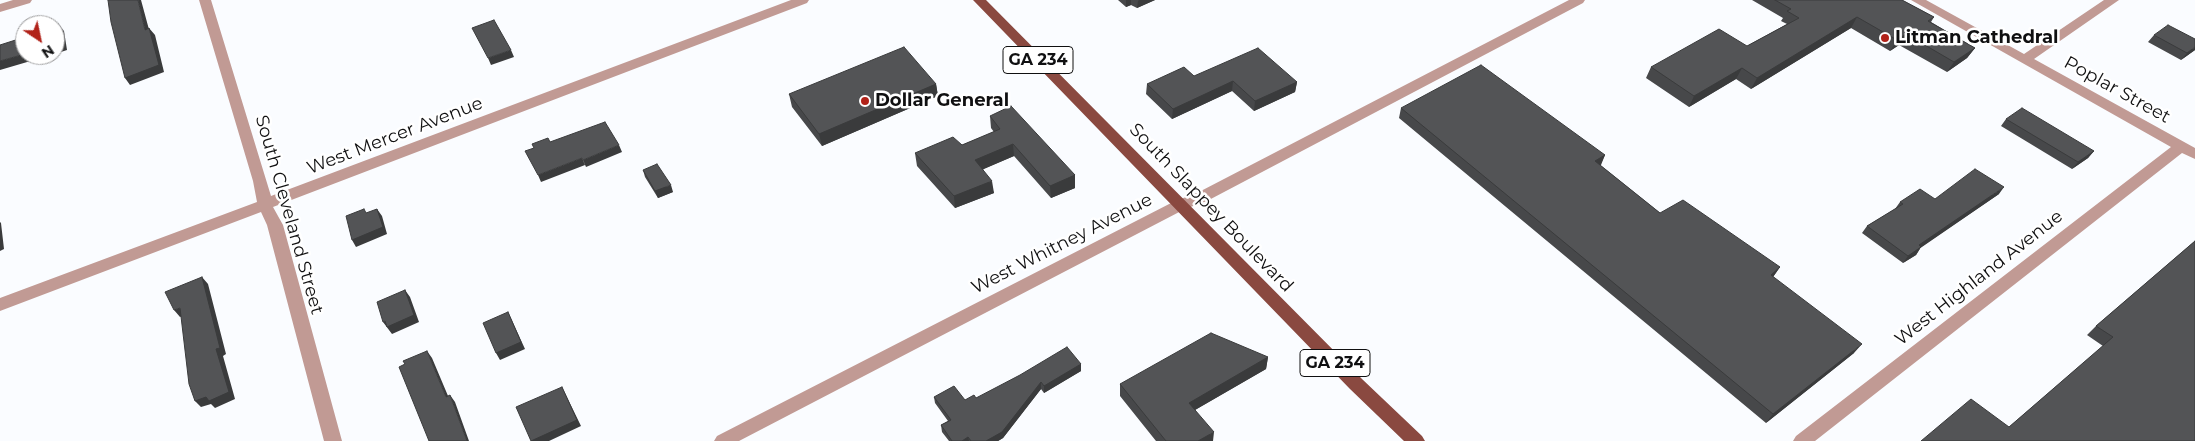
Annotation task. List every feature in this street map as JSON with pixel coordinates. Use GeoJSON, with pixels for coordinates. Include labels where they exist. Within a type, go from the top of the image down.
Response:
{"type":"FeatureCollection","features":[{"type":"Feature","properties":{"kind":"main road","name":"South Slappey Boulevard"},"geometry":{"type":"LineString","coordinates":[[979,0],[1350,377],[1416,441]]}},
{"type":"Feature","properties":{"kind":"street"},"geometry":{"type":"LineString","coordinates":[[0,8],[26,0]]}},
{"type":"Feature","properties":{"kind":"street","name":"South Cleveland Street"},"geometry":{"type":"LineString","coordinates":[[205,0],[260,181],[265,205],[275,225],[333,441]]}},
{"type":"Feature","properties":{"kind":"street","name":"West Mercer Avenue"},"geometry":{"type":"LineString","coordinates":[[0,305],[803,0]]}},
{"type":"Feature","properties":{"kind":"street","name":"West Whitney Avenue"},"geometry":{"type":"LineString","coordinates":[[723,441],[1180,205],[1202,198],[1226,183],[1579,0]]}},
{"type":"Feature","properties":{"kind":"street","name":"Poplar Street"},"geometry":{"type":"LineString","coordinates":[[1917,0],[2188,150]]}},
{"type":"Feature","properties":{"kind":"street"},"geometry":{"type":"LineString","coordinates":[[2024,60],[2113,0]]}},
{"type":"Feature","properties":{"kind":"street","name":"West Highland Avenue"},"geometry":{"type":"LineString","coordinates":[[1802,441],[2188,150]]}},
{"type":"Feature","properties":{"kind":"building"},"geometry":{"type":"Polygon","coordinates":[[[108,0],[138,0],[145,30],[149,28],[159,65],[125,78],[111,22],[108,0]]]}},
{"type":"Feature","properties":{"kind":"building"},"geometry":{"type":"Polygon","coordinates":[[[1775,0],[1902,0],[1934,17],[1928,21],[1975,48],[1954,62],[1906,34],[1897,40],[1857,17],[1757,78],[1742,68],[1694,96],[1651,67],[1719,29],[1747,46],[1799,18],[1787,11],[1791,9],[1775,0]]]}},
{"type":"Feature","properties":{"kind":"building"},"geometry":{"type":"Polygon","coordinates":[[[494,20],[511,50],[488,58],[472,28],[494,20]]]}},
{"type":"Feature","properties":{"kind":"building"},"geometry":{"type":"Polygon","coordinates":[[[2168,25],[2195,39],[2195,47],[2187,53],[2154,35],[2168,25]]]}},
{"type":"Feature","properties":{"kind":"building"},"geometry":{"type":"Polygon","coordinates":[[[15,40],[15,57],[0,61],[0,45],[15,40]]]}},
{"type":"Feature","properties":{"kind":"building","name":"Dollar General"},"geometry":{"type":"Polygon","coordinates":[[[904,47],[936,84],[819,134],[789,94],[904,47]]]}},
{"type":"Feature","properties":{"kind":"building"},"geometry":{"type":"Polygon","coordinates":[[[1258,48],[1297,82],[1255,101],[1233,81],[1173,109],[1147,84],[1184,67],[1194,76],[1258,48]]]}},
{"type":"Feature","properties":{"kind":"building"},"geometry":{"type":"Polygon","coordinates":[[[1481,65],[1605,155],[1595,161],[1660,213],[1683,200],[1780,267],[1771,275],[1862,344],[1773,414],[1401,108],[1481,65]]]}},
{"type":"Feature","properties":{"kind":"building"},"geometry":{"type":"Polygon","coordinates":[[[1011,106],[1075,175],[1050,186],[1013,144],[975,160],[992,181],[954,196],[915,153],[953,137],[962,145],[1000,129],[990,116],[1011,106]]]}},
{"type":"Feature","properties":{"kind":"building"},"geometry":{"type":"Polygon","coordinates":[[[2022,108],[2094,151],[2078,162],[2006,119],[2022,108]]]}},
{"type":"Feature","properties":{"kind":"building"},"geometry":{"type":"Polygon","coordinates":[[[605,122],[619,145],[583,160],[582,158],[538,175],[525,151],[534,148],[532,144],[548,138],[550,142],[605,122]]]}},
{"type":"Feature","properties":{"kind":"building"},"geometry":{"type":"Polygon","coordinates":[[[657,164],[671,185],[655,191],[643,170],[657,164]]]}},
{"type":"Feature","properties":{"kind":"building"},"geometry":{"type":"Polygon","coordinates":[[[1975,169],[2004,187],[1919,245],[1921,247],[1908,256],[1867,226],[1903,204],[1900,202],[1920,189],[1935,199],[1975,169]]]}},
{"type":"Feature","properties":{"kind":"building"},"geometry":{"type":"Polygon","coordinates":[[[364,209],[366,213],[377,209],[383,227],[352,240],[346,216],[364,209]]]}},
{"type":"Feature","properties":{"kind":"building"},"geometry":{"type":"Polygon","coordinates":[[[2195,241],[2195,441],[1921,441],[1971,399],[2009,427],[2113,337],[2096,326],[2195,241]]]}},
{"type":"Feature","properties":{"kind":"building"},"geometry":{"type":"Polygon","coordinates":[[[202,277],[220,348],[216,349],[229,392],[209,401],[206,397],[195,401],[189,384],[180,308],[174,310],[165,292],[202,277]]]}},
{"type":"Feature","properties":{"kind":"building"},"geometry":{"type":"Polygon","coordinates":[[[405,290],[414,315],[387,327],[385,321],[383,322],[377,302],[405,290]]]}},
{"type":"Feature","properties":{"kind":"building"},"geometry":{"type":"Polygon","coordinates":[[[508,312],[521,342],[496,353],[483,323],[508,312]]]}},
{"type":"Feature","properties":{"kind":"building"},"geometry":{"type":"Polygon","coordinates":[[[1211,333],[1268,357],[1189,403],[1214,432],[1198,441],[1166,441],[1120,384],[1211,333]]]}},
{"type":"Feature","properties":{"kind":"building"},"geometry":{"type":"Polygon","coordinates":[[[1067,347],[1081,364],[1044,386],[1041,382],[1002,432],[986,441],[971,441],[968,437],[962,441],[952,441],[941,425],[951,420],[934,397],[954,386],[965,400],[974,395],[976,398],[1067,347]]]}},
{"type":"Feature","properties":{"kind":"building"},"geometry":{"type":"Polygon","coordinates":[[[427,351],[446,397],[450,395],[467,441],[429,441],[399,367],[405,364],[403,361],[427,351]]]}},
{"type":"Feature","properties":{"kind":"building"},"geometry":{"type":"Polygon","coordinates":[[[562,387],[577,420],[531,441],[516,407],[562,387]]]}},
{"type":"Feature","properties":{"kind":"place","name":"Litman Cathedral"},"geometry":{"type":"Point","coordinates":[1885,38]}},
{"type":"Feature","properties":{"kind":"place","name":"Dollar General"},"geometry":{"type":"Point","coordinates":[865,101]}}]}
